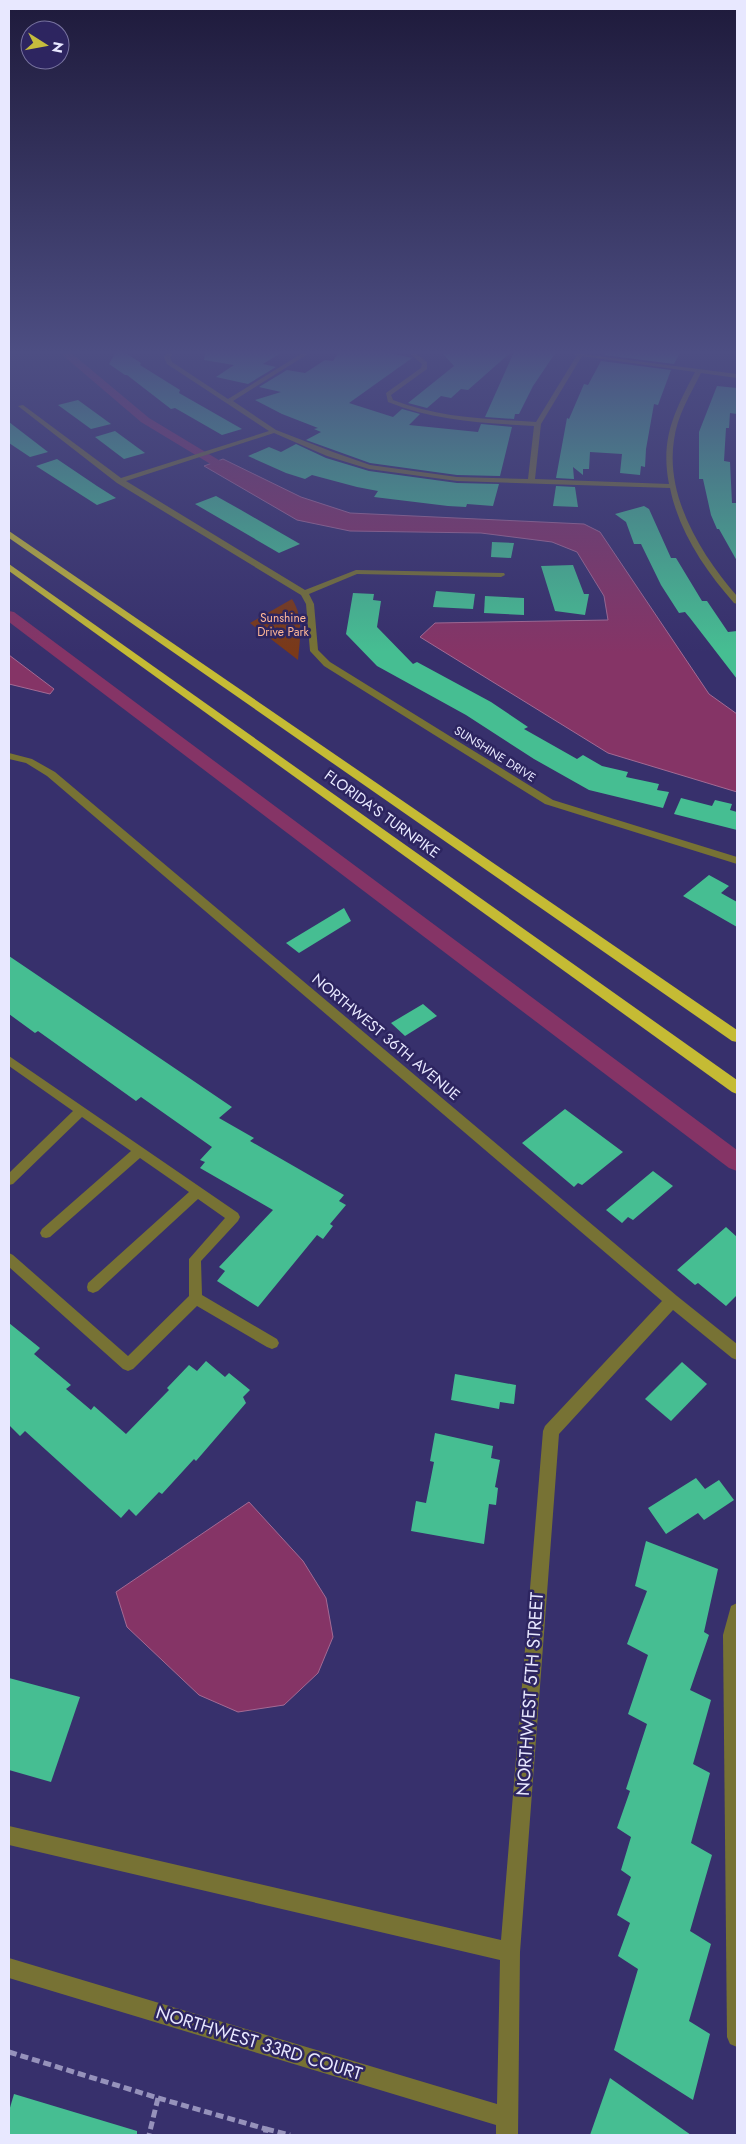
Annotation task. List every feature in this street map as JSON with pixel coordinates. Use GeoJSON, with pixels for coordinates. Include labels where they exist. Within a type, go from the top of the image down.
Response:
{"type":"FeatureCollection","features":[{"type":"Feature","properties":{"kind":"highway","name":"FLORIDA'S TURNPIKE"},"geometry":{"type":"LineString","coordinates":[[9,534],[737,1037]]}},
{"type":"Feature","properties":{"kind":"highway","name":"FLORIDA'S TURNPIKE"},"geometry":{"type":"LineString","coordinates":[[9,567],[737,1088]]}},
{"type":"Feature","properties":{"kind":"street"},"geometry":{"type":"LineString","coordinates":[[82,452],[120,481],[304,593],[356,572],[501,575]]}},
{"type":"Feature","properties":{"kind":"street"},"geometry":{"type":"LineString","coordinates":[[120,481],[207,452]]}},
{"type":"Feature","properties":{"kind":"street"},"geometry":{"type":"LineString","coordinates":[[325,452],[369,466],[457,479],[672,486]]}},
{"type":"Feature","properties":{"kind":"street"},"geometry":{"type":"LineString","coordinates":[[531,482],[535,452]]}},
{"type":"Feature","properties":{"kind":"street"},"geometry":{"type":"LineString","coordinates":[[669,452],[672,486],[681,514],[692,536],[723,586],[737,601]]}},
{"type":"Feature","properties":{"kind":"street","name":"SUNSHINE DRIVE"},"geometry":{"type":"LineString","coordinates":[[304,593],[310,604],[314,651],[327,664],[549,802],[737,861]]}},
{"type":"Feature","properties":{"kind":"street","name":"NORTHWEST 36TH AVENUE"},"geometry":{"type":"LineString","coordinates":[[9,756],[29,761],[51,774],[672,1301],[737,1353]]}},
{"type":"Feature","properties":{"kind":"street","name":"NORTHWEST 5TH STREET"},"geometry":{"type":"LineString","coordinates":[[508,2127],[510,1952],[551,1431],[672,1301]]}},
{"type":"Feature","properties":{"kind":"street"},"geometry":{"type":"LineString","coordinates":[[737,1612],[732,1635],[737,2037]]}},
{"type":"Feature","properties":{"kind":"street"},"geometry":{"type":"LineString","coordinates":[[9,1835],[510,1952]]}},
{"type":"Feature","properties":{"kind":"street","name":"NORTHWEST 33RD COURT"},"geometry":{"type":"LineString","coordinates":[[9,1968],[508,2127]]}},
{"type":"Feature","properties":{"kind":"lane"},"geometry":{"type":"LineString","coordinates":[[9,1060],[234,1217],[195,1259],[196,1298],[128,1366],[9,1259]]}},
{"type":"Feature","properties":{"kind":"lane"},"geometry":{"type":"LineString","coordinates":[[9,1180],[82,1111]]}},
{"type":"Feature","properties":{"kind":"lane"},"geometry":{"type":"LineString","coordinates":[[46,1233],[139,1151]]}},
{"type":"Feature","properties":{"kind":"lane"},"geometry":{"type":"LineString","coordinates":[[93,1287],[197,1192]]}},
{"type":"Feature","properties":{"kind":"lane"},"geometry":{"type":"LineString","coordinates":[[196,1298],[272,1343]]}},
{"type":"Feature","properties":{"kind":"path"},"geometry":{"type":"LineString","coordinates":[[9,2052],[266,2132],[290,2135]]}},
{"type":"Feature","properties":{"kind":"path"},"geometry":{"type":"LineString","coordinates":[[149,2135],[158,2098]]}},
{"type":"Feature","properties":{"kind":"green space","name":"Sunshine Drive Park"},"geometry":{"type":"Polygon","coordinates":[[[292,599],[300,621],[298,660],[250,623],[292,599]]]}},
{"type":"Feature","properties":{"kind":"shaded area"},"geometry":{"type":"Polygon","coordinates":[[[223,459],[301,497],[350,513],[584,524],[600,532],[709,694],[737,714],[737,792],[608,753],[420,637],[435,623],[608,620],[604,596],[577,552],[552,542],[481,533],[350,531],[297,520],[204,466],[223,459]]]}},
{"type":"Feature","properties":{"kind":"shaded area"},"geometry":{"type":"Polygon","coordinates":[[[9,655],[54,689],[50,694],[9,684],[9,655]]]}},
{"type":"Feature","properties":{"kind":"shaded area"},"geometry":{"type":"Polygon","coordinates":[[[249,1502],[303,1561],[326,1598],[333,1637],[318,1673],[284,1705],[238,1712],[199,1695],[127,1627],[116,1592],[249,1502]]]}},
{"type":"Feature","properties":{"kind":"building"},"geometry":{"type":"Polygon","coordinates":[[[23,452],[48,452],[30,457],[23,452]]]}},
{"type":"Feature","properties":{"kind":"building"},"geometry":{"type":"Polygon","coordinates":[[[115,452],[145,453],[124,459],[115,452]]]}},
{"type":"Feature","properties":{"kind":"building"},"geometry":{"type":"Polygon","coordinates":[[[257,452],[313,452],[326,458],[369,471],[457,483],[499,484],[493,506],[467,504],[466,507],[448,506],[374,497],[378,491],[312,475],[305,479],[286,473],[248,456],[257,452]]]}},
{"type":"Feature","properties":{"kind":"building"},"geometry":{"type":"Polygon","coordinates":[[[340,452],[506,452],[500,476],[457,475],[370,463],[340,452]]]}},
{"type":"Feature","properties":{"kind":"building"},"geometry":{"type":"Polygon","coordinates":[[[561,452],[590,452],[589,469],[583,469],[583,475],[573,467],[574,479],[556,478],[561,452]]]}},
{"type":"Feature","properties":{"kind":"building"},"geometry":{"type":"Polygon","coordinates":[[[591,452],[646,452],[645,467],[641,466],[640,475],[620,473],[622,454],[591,452]]]}},
{"type":"Feature","properties":{"kind":"building"},"geometry":{"type":"Polygon","coordinates":[[[699,452],[725,452],[724,461],[730,462],[732,503],[737,503],[737,561],[719,529],[717,529],[711,515],[703,479],[699,479],[699,452]]]}},
{"type":"Feature","properties":{"kind":"building"},"geometry":{"type":"Polygon","coordinates":[[[57,459],[116,498],[97,505],[36,466],[57,459]]]}},
{"type":"Feature","properties":{"kind":"building"},"geometry":{"type":"Polygon","coordinates":[[[556,486],[575,487],[578,507],[553,506],[556,486]]]}},
{"type":"Feature","properties":{"kind":"building"},"geometry":{"type":"Polygon","coordinates":[[[216,496],[300,544],[279,553],[195,504],[216,496]]]}},
{"type":"Feature","properties":{"kind":"building"},"geometry":{"type":"Polygon","coordinates":[[[644,506],[649,509],[671,558],[676,558],[702,601],[707,601],[728,632],[737,631],[737,679],[685,612],[679,613],[661,585],[641,544],[634,544],[626,522],[615,514],[644,506]]]}},
{"type":"Feature","properties":{"kind":"building"},"geometry":{"type":"Polygon","coordinates":[[[492,542],[514,543],[511,558],[491,557],[492,542]]]}},
{"type":"Feature","properties":{"kind":"building"},"geometry":{"type":"Polygon","coordinates":[[[573,565],[584,594],[589,594],[585,615],[555,611],[541,566],[573,565]]]}},
{"type":"Feature","properties":{"kind":"building"},"geometry":{"type":"Polygon","coordinates":[[[436,591],[475,594],[473,609],[433,607],[436,591]]]}},
{"type":"Feature","properties":{"kind":"building"},"geometry":{"type":"Polygon","coordinates":[[[353,593],[374,594],[373,600],[381,601],[377,627],[413,664],[417,662],[491,702],[528,727],[524,729],[577,759],[583,755],[602,766],[628,772],[626,777],[659,784],[657,790],[669,792],[663,808],[589,790],[534,759],[466,715],[377,666],[346,634],[353,593]]]}},
{"type":"Feature","properties":{"kind":"building"},"geometry":{"type":"Polygon","coordinates":[[[485,596],[524,598],[524,615],[484,613],[485,596]]]}},
{"type":"Feature","properties":{"kind":"building"},"geometry":{"type":"Polygon","coordinates":[[[681,798],[712,806],[715,800],[732,804],[730,810],[737,812],[737,830],[674,814],[681,798]]]}},
{"type":"Feature","properties":{"kind":"building"},"geometry":{"type":"Polygon","coordinates":[[[709,875],[729,886],[721,893],[737,902],[737,927],[683,896],[709,875]]]}},
{"type":"Feature","properties":{"kind":"building"},"geometry":{"type":"Polygon","coordinates":[[[344,908],[351,921],[299,953],[286,943],[344,908]]]}},
{"type":"Feature","properties":{"kind":"building"},"geometry":{"type":"Polygon","coordinates":[[[9,956],[232,1107],[219,1118],[254,1138],[250,1141],[344,1195],[339,1201],[346,1205],[330,1224],[333,1226],[323,1239],[317,1235],[258,1307],[217,1281],[225,1271],[219,1267],[273,1210],[200,1168],[205,1162],[200,1160],[212,1147],[141,1097],[136,1101],[38,1031],[35,1033],[9,1014],[9,956]]]}},
{"type":"Feature","properties":{"kind":"building"},"geometry":{"type":"Polygon","coordinates":[[[423,1004],[437,1016],[405,1036],[391,1023],[423,1004]]]}},
{"type":"Feature","properties":{"kind":"building"},"geometry":{"type":"Polygon","coordinates":[[[565,1109],[623,1152],[582,1185],[578,1183],[574,1187],[522,1143],[565,1109]]]}},
{"type":"Feature","properties":{"kind":"building"},"geometry":{"type":"Polygon","coordinates":[[[653,1171],[673,1186],[633,1220],[628,1217],[622,1223],[606,1210],[653,1171]]]}},
{"type":"Feature","properties":{"kind":"building"},"geometry":{"type":"Polygon","coordinates":[[[726,1227],[737,1237],[737,1295],[726,1306],[698,1283],[695,1285],[677,1270],[726,1227]]]}},
{"type":"Feature","properties":{"kind":"building"},"geometry":{"type":"Polygon","coordinates":[[[9,1323],[40,1348],[34,1354],[71,1385],[66,1389],[91,1410],[94,1406],[126,1434],[169,1390],[167,1388],[189,1365],[197,1371],[206,1361],[225,1377],[229,1373],[250,1390],[243,1397],[246,1403],[196,1461],[194,1459],[162,1494],[159,1492],[136,1516],[129,1509],[121,1518],[25,1431],[20,1436],[9,1425],[9,1323]]]}},
{"type":"Feature","properties":{"kind":"building"},"geometry":{"type":"Polygon","coordinates":[[[682,1362],[707,1384],[671,1421],[645,1399],[682,1362]]]}},
{"type":"Feature","properties":{"kind":"building"},"geometry":{"type":"Polygon","coordinates":[[[455,1374],[516,1385],[514,1404],[500,1402],[499,1409],[451,1400],[455,1374]]]}},
{"type":"Feature","properties":{"kind":"building"},"geometry":{"type":"Polygon","coordinates":[[[435,1433],[493,1446],[491,1458],[500,1460],[495,1487],[498,1488],[496,1505],[489,1504],[484,1544],[411,1531],[416,1501],[426,1503],[434,1462],[430,1461],[435,1433]]]}},
{"type":"Feature","properties":{"kind":"building"},"geometry":{"type":"Polygon","coordinates":[[[696,1478],[705,1489],[719,1480],[734,1500],[704,1520],[698,1513],[666,1534],[648,1508],[696,1478]]]}},
{"type":"Feature","properties":{"kind":"building"},"geometry":{"type":"Polygon","coordinates":[[[646,1541],[718,1569],[704,1632],[709,1635],[690,1690],[711,1700],[693,1764],[710,1773],[691,1843],[712,1855],[690,1931],[711,1944],[689,2021],[710,2034],[693,2100],[614,2050],[638,1969],[618,1956],[630,1923],[617,1915],[631,1877],[621,1870],[631,1837],[617,1828],[630,1791],[626,1789],[647,1724],[628,1714],[648,1655],[627,1644],[647,1591],[635,1586],[646,1541]]]}},
{"type":"Feature","properties":{"kind":"building"},"geometry":{"type":"Polygon","coordinates":[[[9,1678],[80,1697],[51,1782],[9,1770],[9,1678]]]}},
{"type":"Feature","properties":{"kind":"building"},"geometry":{"type":"Polygon","coordinates":[[[610,2078],[691,2135],[590,2135],[610,2078]]]}},
{"type":"Feature","properties":{"kind":"building"},"geometry":{"type":"Polygon","coordinates":[[[14,2094],[137,2131],[137,2135],[9,2135],[9,2111],[14,2094]]]}},
{"type":"Feature","properties":{"kind":"waterway"},"geometry":{"type":"LineString","coordinates":[[199,452],[241,477]]}},
{"type":"Feature","properties":{"kind":"waterway"},"geometry":{"type":"LineString","coordinates":[[9,615],[737,1162]]}}]}
